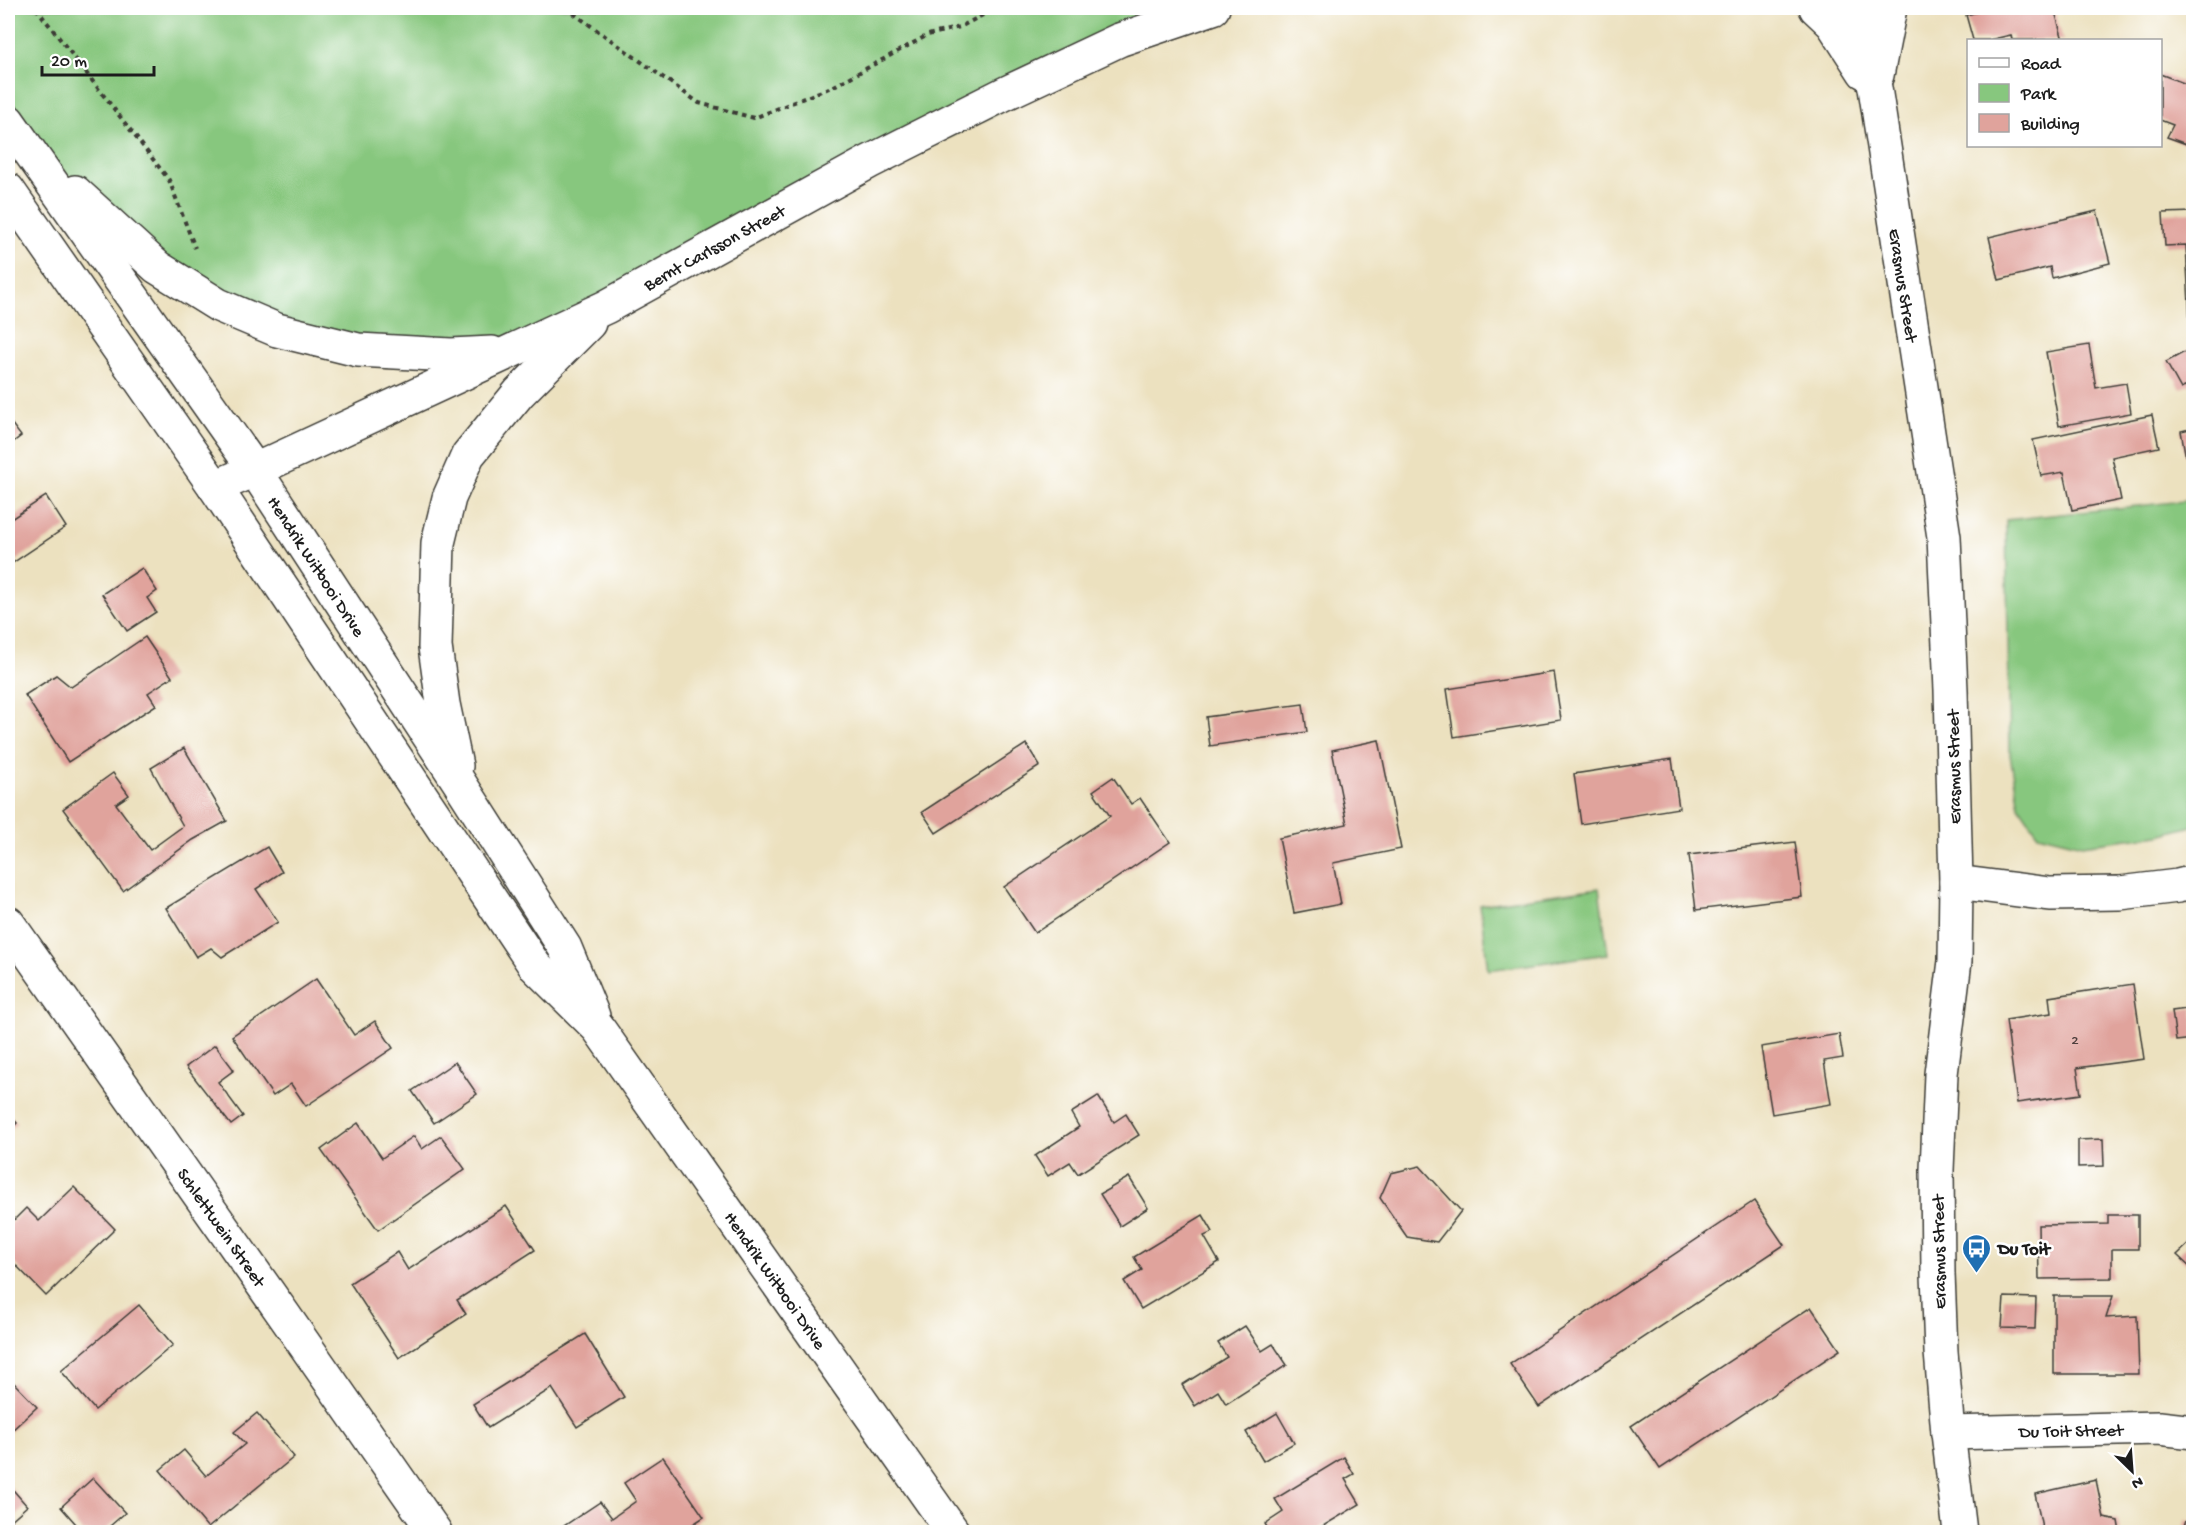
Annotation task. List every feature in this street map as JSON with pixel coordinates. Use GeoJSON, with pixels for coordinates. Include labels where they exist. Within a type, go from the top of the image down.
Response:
{"type":"FeatureCollection","features":[{"type":"Feature","properties":{"kind":"street","name":"Bernt Carlsson Street"},"geometry":{"type":"LineString","coordinates":[[215,487],[606,307],[869,162],[1004,94],[1119,40],[1213,8]]}},
{"type":"Feature","properties":{"kind":"street"},"geometry":{"type":"LineString","coordinates":[[1816,8],[1833,24],[1875,88]]}},
{"type":"Feature","properties":{"kind":"street","name":"Erasmus Street"},"geometry":{"type":"LineString","coordinates":[[1857,8],[1875,88],[1944,537],[1956,882],[1955,962],[1941,1074],[1937,1170],[1941,1352],[1947,1433],[1960,1533]]}},
{"type":"Feature","properties":{"kind":"street"},"geometry":{"type":"LineString","coordinates":[[1875,88],[1890,8]]}},
{"type":"Feature","properties":{"kind":"street","name":"Hendrik Witbooi Drive"},"geometry":{"type":"LineString","coordinates":[[8,121],[255,470],[459,782],[566,948],[598,1029]]}},
{"type":"Feature","properties":{"kind":"street"},"geometry":{"type":"LineString","coordinates":[[32,153],[157,267],[218,306],[277,330],[358,350],[451,355],[506,353]]}},
{"type":"Feature","properties":{"kind":"street","name":"Hendrik Witbooi Drive"},"geometry":{"type":"LineString","coordinates":[[8,190],[215,487],[535,966],[598,1029],[953,1533]]}},
{"type":"Feature","properties":{"kind":"street"},"geometry":{"type":"LineString","coordinates":[[459,782],[443,704],[435,647],[438,543],[449,498],[468,455],[519,393],[606,307]]}},
{"type":"Feature","properties":{"kind":"street"},"geometry":{"type":"LineString","coordinates":[[1956,882],[2050,894],[2120,893],[2193,882]]}},
{"type":"Feature","properties":{"kind":"street","name":"Schlettwein Street"},"geometry":{"type":"LineString","coordinates":[[8,923],[435,1533]]}},
{"type":"Feature","properties":{"kind":"street","name":"Du Toit Street"},"geometry":{"type":"LineString","coordinates":[[1947,1433],[2159,1428],[2193,1432]]}},
{"type":"Feature","properties":{"kind":"path"},"geometry":{"type":"LineString","coordinates":[[36,8],[169,180],[198,253]]}},
{"type":"Feature","properties":{"kind":"path"},"geometry":{"type":"LineString","coordinates":[[566,8],[699,103],[754,118],[834,86],[928,35],[960,27],[996,8]]}},
{"type":"Feature","properties":{"kind":"green space"},"geometry":{"type":"Polygon","coordinates":[[[8,8],[1213,8],[506,353],[358,350],[157,267],[8,121],[8,8]]]}},
{"type":"Feature","properties":{"kind":"green space"},"geometry":{"type":"Polygon","coordinates":[[[2193,500],[2193,826],[2159,835],[2082,845],[2038,834],[2019,806],[2010,755],[2006,520],[2193,500]]]}},
{"type":"Feature","properties":{"kind":"green space"},"geometry":{"type":"Polygon","coordinates":[[[1599,888],[1608,954],[1488,970],[1480,905],[1599,888]]]}},
{"type":"Feature","properties":{"kind":"building"},"geometry":{"type":"Polygon","coordinates":[[[1981,8],[2054,8],[2063,39],[2012,39],[2011,35],[1993,39],[1973,39],[1966,15],[1982,11],[1981,8]]]}},
{"type":"Feature","properties":{"kind":"building"},"geometry":{"type":"Polygon","coordinates":[[[2194,74],[2194,147],[2167,137],[2173,125],[2162,121],[2162,75],[2189,85],[2194,74]]]}},
{"type":"Feature","properties":{"kind":"building"},"geometry":{"type":"Polygon","coordinates":[[[2097,211],[2110,263],[2052,278],[2050,267],[1999,280],[1989,237],[2097,211]]]}},
{"type":"Feature","properties":{"kind":"building"},"geometry":{"type":"Polygon","coordinates":[[[2194,212],[2194,328],[2190,326],[2186,245],[2165,246],[2163,213],[2194,212]]]}},
{"type":"Feature","properties":{"kind":"building"},"geometry":{"type":"Polygon","coordinates":[[[2089,345],[2096,388],[2126,383],[2131,413],[2059,426],[2046,352],[2089,345]]]}},
{"type":"Feature","properties":{"kind":"building"},"geometry":{"type":"Polygon","coordinates":[[[2194,347],[2194,382],[2181,389],[2166,362],[2194,347]]]}},
{"type":"Feature","properties":{"kind":"building"},"geometry":{"type":"Polygon","coordinates":[[[2152,415],[2159,447],[2112,457],[2121,500],[2072,510],[2064,472],[2041,476],[2033,440],[2152,415]]]}},
{"type":"Feature","properties":{"kind":"building"},"geometry":{"type":"Polygon","coordinates":[[[8,419],[21,436],[8,446],[8,419]]]}},
{"type":"Feature","properties":{"kind":"building"},"geometry":{"type":"Polygon","coordinates":[[[2194,428],[2194,491],[2192,491],[2181,431],[2194,428]]]}},
{"type":"Feature","properties":{"kind":"building"},"geometry":{"type":"Polygon","coordinates":[[[46,496],[66,527],[8,566],[8,521],[46,496]]]}},
{"type":"Feature","properties":{"kind":"building"},"geometry":{"type":"Polygon","coordinates":[[[142,568],[157,591],[147,598],[156,612],[127,631],[102,594],[142,568]]]}},
{"type":"Feature","properties":{"kind":"building"},"geometry":{"type":"Polygon","coordinates":[[[145,637],[172,677],[148,693],[156,705],[68,762],[25,695],[56,675],[71,687],[145,637]]]}},
{"type":"Feature","properties":{"kind":"building"},"geometry":{"type":"Polygon","coordinates":[[[1554,672],[1561,720],[1454,737],[1447,689],[1554,672]]]}},
{"type":"Feature","properties":{"kind":"building"},"geometry":{"type":"Polygon","coordinates":[[[1303,704],[1307,732],[1210,746],[1206,717],[1303,704]]]}},
{"type":"Feature","properties":{"kind":"building"},"geometry":{"type":"Polygon","coordinates":[[[1379,740],[1401,849],[1333,863],[1341,904],[1294,913],[1279,838],[1347,824],[1332,750],[1379,740]]]}},
{"type":"Feature","properties":{"kind":"building"},"geometry":{"type":"Polygon","coordinates":[[[1026,744],[1040,766],[936,833],[922,812],[1026,744]]]}},
{"type":"Feature","properties":{"kind":"building"},"geometry":{"type":"Polygon","coordinates":[[[184,748],[227,821],[193,840],[123,891],[63,809],[113,773],[129,795],[116,804],[150,850],[183,826],[151,768],[184,748]]]}},
{"type":"Feature","properties":{"kind":"building"},"geometry":{"type":"Polygon","coordinates":[[[1672,759],[1679,808],[1581,824],[1574,774],[1672,759]]]}},
{"type":"Feature","properties":{"kind":"building"},"geometry":{"type":"Polygon","coordinates":[[[1113,777],[1131,804],[1140,798],[1170,842],[1035,933],[1004,887],[1110,816],[1093,791],[1113,777]]]}},
{"type":"Feature","properties":{"kind":"building"},"geometry":{"type":"Polygon","coordinates":[[[1795,842],[1802,897],[1696,910],[1689,855],[1795,842]]]}},
{"type":"Feature","properties":{"kind":"building"},"geometry":{"type":"Polygon","coordinates":[[[267,847],[282,872],[256,889],[278,922],[222,957],[211,948],[196,957],[166,908],[267,847]]]}},
{"type":"Feature","properties":{"kind":"building"},"geometry":{"type":"Polygon","coordinates":[[[316,979],[354,1035],[375,1021],[393,1048],[306,1106],[291,1084],[273,1096],[232,1036],[316,979]]]}},
{"type":"Feature","properties":{"kind":"building"},"geometry":{"type":"Polygon","coordinates":[[[2133,984],[2144,1059],[2077,1068],[2081,1094],[2017,1103],[2006,1020],[2051,1013],[2049,997],[2133,984]]]}},
{"type":"Feature","properties":{"kind":"building"},"geometry":{"type":"Polygon","coordinates":[[[2194,1008],[2194,1039],[2176,1041],[2172,1011],[2194,1008]]]}},
{"type":"Feature","properties":{"kind":"building"},"geometry":{"type":"Polygon","coordinates":[[[1839,1034],[1843,1058],[1824,1061],[1831,1104],[1772,1114],[1761,1047],[1839,1034]]]}},
{"type":"Feature","properties":{"kind":"building"},"geometry":{"type":"Polygon","coordinates":[[[215,1045],[234,1070],[218,1082],[243,1116],[231,1125],[186,1067],[215,1045]]]}},
{"type":"Feature","properties":{"kind":"building"},"geometry":{"type":"Polygon","coordinates":[[[455,1062],[477,1094],[434,1123],[412,1091],[455,1062]]]}},
{"type":"Feature","properties":{"kind":"building"},"geometry":{"type":"Polygon","coordinates":[[[1098,1096],[1114,1122],[1126,1114],[1139,1135],[1078,1174],[1070,1162],[1048,1176],[1035,1156],[1079,1127],[1071,1113],[1098,1096]]]}},
{"type":"Feature","properties":{"kind":"building"},"geometry":{"type":"Polygon","coordinates":[[[8,1113],[17,1123],[8,1132],[8,1113]]]}},
{"type":"Feature","properties":{"kind":"building"},"geometry":{"type":"Polygon","coordinates":[[[358,1123],[382,1158],[414,1136],[422,1149],[441,1136],[465,1169],[378,1230],[321,1150],[358,1123]]]}},
{"type":"Feature","properties":{"kind":"building"},"geometry":{"type":"Polygon","coordinates":[[[2103,1139],[2104,1166],[2078,1167],[2078,1140],[2103,1139]]]}},
{"type":"Feature","properties":{"kind":"building"},"geometry":{"type":"Polygon","coordinates":[[[1420,1166],[1461,1211],[1437,1242],[1407,1237],[1380,1198],[1391,1173],[1420,1166]]]}},
{"type":"Feature","properties":{"kind":"building"},"geometry":{"type":"Polygon","coordinates":[[[1129,1177],[1148,1208],[1120,1226],[1100,1194],[1129,1177]]]}},
{"type":"Feature","properties":{"kind":"building"},"geometry":{"type":"Polygon","coordinates":[[[74,1187],[115,1229],[46,1296],[8,1257],[8,1226],[26,1208],[39,1221],[74,1187]]]}},
{"type":"Feature","properties":{"kind":"building"},"geometry":{"type":"Polygon","coordinates":[[[1754,1201],[1784,1245],[1539,1407],[1510,1364],[1754,1201]]]}},
{"type":"Feature","properties":{"kind":"building"},"geometry":{"type":"Polygon","coordinates":[[[506,1206],[535,1250],[457,1300],[466,1314],[399,1358],[350,1283],[397,1252],[408,1270],[506,1206]]]}},
{"type":"Feature","properties":{"kind":"building"},"geometry":{"type":"Polygon","coordinates":[[[1203,1215],[1213,1232],[1204,1236],[1219,1262],[1141,1309],[1124,1281],[1142,1270],[1134,1257],[1203,1215]]]}},
{"type":"Feature","properties":{"kind":"building"},"geometry":{"type":"Polygon","coordinates":[[[2108,1215],[2138,1215],[2138,1249],[2112,1249],[2112,1278],[2039,1279],[2038,1225],[2108,1224],[2108,1215]]]}},
{"type":"Feature","properties":{"kind":"building"},"geometry":{"type":"Polygon","coordinates":[[[2194,1239],[2194,1271],[2177,1255],[2194,1239]]]}},
{"type":"Feature","properties":{"kind":"building"},"geometry":{"type":"Polygon","coordinates":[[[2054,1296],[2113,1296],[2106,1318],[2137,1316],[2139,1374],[2054,1374],[2054,1296]]]}},
{"type":"Feature","properties":{"kind":"building"},"geometry":{"type":"Polygon","coordinates":[[[2004,1297],[2036,1298],[2035,1329],[2002,1328],[2004,1297]]]}},
{"type":"Feature","properties":{"kind":"building"},"geometry":{"type":"Polygon","coordinates":[[[139,1305],[173,1345],[95,1410],[61,1371],[139,1305]]]}},
{"type":"Feature","properties":{"kind":"building"},"geometry":{"type":"Polygon","coordinates":[[[1811,1307],[1840,1350],[1660,1469],[1631,1426],[1811,1307]]]}},
{"type":"Feature","properties":{"kind":"building"},"geometry":{"type":"Polygon","coordinates":[[[1245,1326],[1262,1351],[1273,1344],[1287,1365],[1226,1404],[1218,1391],[1195,1406],[1182,1385],[1227,1357],[1218,1343],[1245,1326]]]}},
{"type":"Feature","properties":{"kind":"building"},"geometry":{"type":"Polygon","coordinates":[[[585,1334],[624,1397],[577,1427],[552,1388],[488,1428],[473,1404],[585,1334]]]}},
{"type":"Feature","properties":{"kind":"building"},"geometry":{"type":"Polygon","coordinates":[[[13,1382],[37,1407],[10,1432],[8,1429],[8,1388],[13,1382]]]}},
{"type":"Feature","properties":{"kind":"building"},"geometry":{"type":"Polygon","coordinates":[[[257,1413],[294,1457],[208,1528],[160,1470],[184,1450],[206,1476],[245,1444],[234,1432],[257,1413]]]}},
{"type":"Feature","properties":{"kind":"building"},"geometry":{"type":"Polygon","coordinates":[[[1277,1413],[1294,1443],[1263,1461],[1246,1432],[1277,1413]]]}},
{"type":"Feature","properties":{"kind":"building"},"geometry":{"type":"Polygon","coordinates":[[[663,1457],[704,1517],[681,1532],[569,1532],[564,1526],[600,1502],[612,1518],[636,1501],[624,1483],[663,1457]]]}},
{"type":"Feature","properties":{"kind":"building"},"geometry":{"type":"Polygon","coordinates":[[[1344,1457],[1354,1474],[1345,1479],[1360,1504],[1313,1532],[1270,1532],[1265,1524],[1283,1512],[1275,1499],[1344,1457]]]}},
{"type":"Feature","properties":{"kind":"building"},"geometry":{"type":"Polygon","coordinates":[[[93,1478],[125,1513],[103,1532],[83,1532],[61,1507],[93,1478]]]}},
{"type":"Feature","properties":{"kind":"building"},"geometry":{"type":"Polygon","coordinates":[[[2096,1480],[2104,1518],[2118,1521],[2120,1532],[2043,1532],[2035,1494],[2096,1480]]]}},
{"type":"Feature","properties":{"kind":"building"},"geometry":{"type":"Polygon","coordinates":[[[8,1484],[27,1506],[8,1523],[8,1484]]]}},
{"type":"Feature","properties":{"kind":"building"},"geometry":{"type":"Polygon","coordinates":[[[2186,1520],[2194,1523],[2194,1532],[2182,1532],[2186,1520]]]}},
{"type":"Feature","properties":{"kind":"place","name":"Du Toit"},"geometry":{"type":"Point","coordinates":[1977,1274]}}]}
